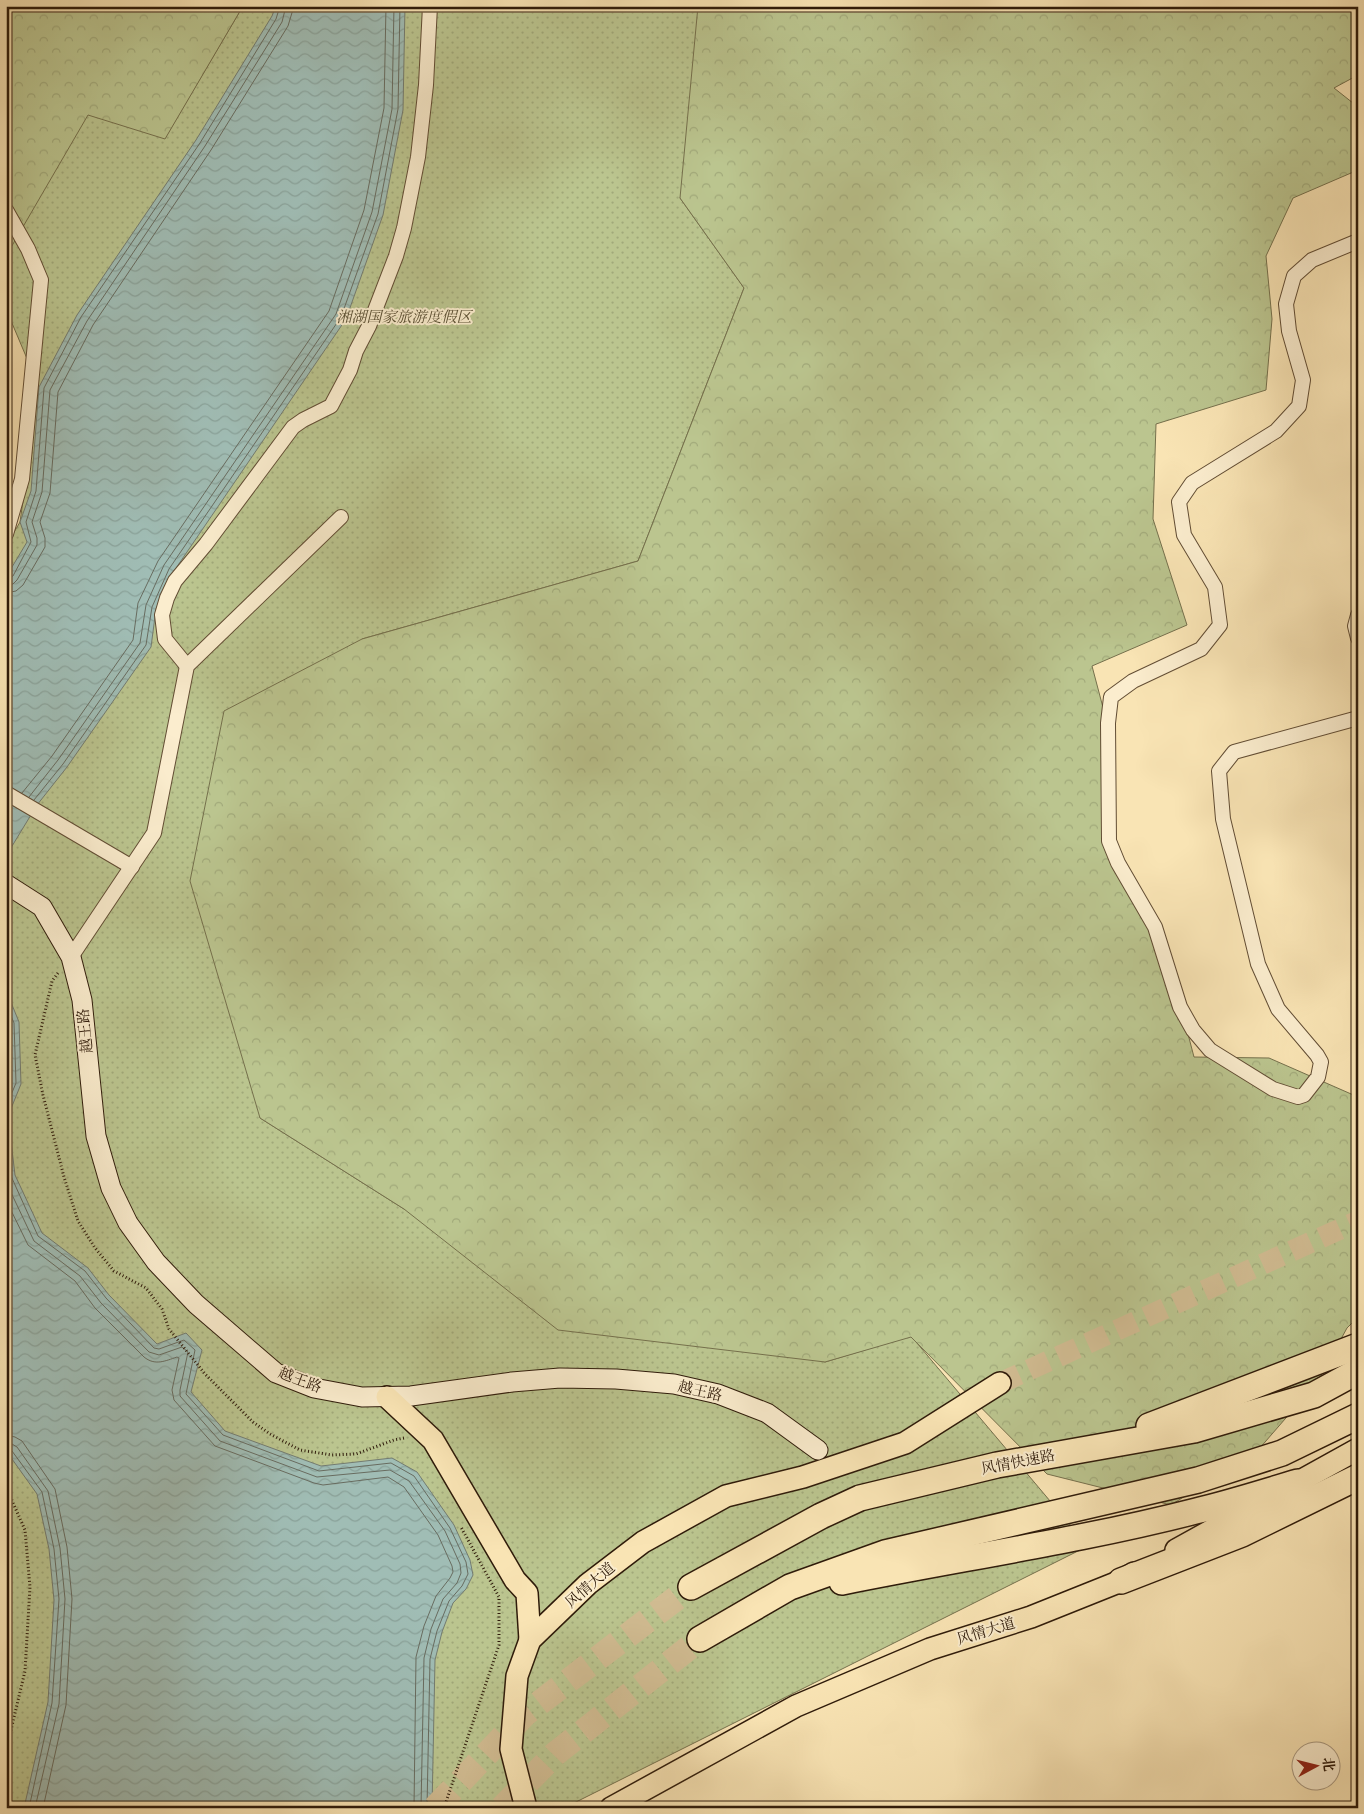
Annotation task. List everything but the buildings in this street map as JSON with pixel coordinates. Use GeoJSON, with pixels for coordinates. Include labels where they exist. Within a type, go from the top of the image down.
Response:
{"type":"FeatureCollection","features":[{"type":"Feature","properties":{"kind":"highway"},"geometry":{"type":"LineString","coordinates":[[1093,1448],[1358,1346]]}},
{"type":"Feature","properties":{"kind":"highway","name":"风情快速路"},"geometry":{"type":"LineString","coordinates":[[691,1587],[821,1516],[860,1498],[997,1465],[1194,1430],[1314,1395],[1358,1371]]}},
{"type":"Feature","properties":{"kind":"highway"},"geometry":{"type":"LineString","coordinates":[[1298,1482],[1186,1514],[1032,1547],[834,1584],[700,1639],[790,1588],[885,1553],[1198,1480],[1282,1453],[1358,1416]]}},
{"type":"Feature","properties":{"kind":"highway"},"geometry":{"type":"LineString","coordinates":[[1121,1581],[1242,1534],[1358,1477]]}},
{"type":"Feature","properties":{"kind":"main road","name":"越王路"},"geometry":{"type":"LineString","coordinates":[[6,884],[42,907],[71,957],[82,1000],[96,1136],[111,1188],[128,1223],[156,1262],[196,1304],[276,1373],[314,1388],[362,1397],[411,1396],[512,1382],[560,1378],[616,1379],[674,1384],[718,1394],[767,1413],[818,1450]]}},
{"type":"Feature","properties":{"kind":"main road","name":"风情大道"},"geometry":{"type":"LineString","coordinates":[[526,1808],[511,1749],[517,1676],[530,1640],[588,1584],[643,1542],[726,1496],[803,1477],[905,1443],[1000,1383]]}},
{"type":"Feature","properties":{"kind":"main road"},"geometry":{"type":"LineString","coordinates":[[387,1397],[434,1440],[521,1587],[530,1640]]}},
{"type":"Feature","properties":{"kind":"main road","name":"风情大道"},"geometry":{"type":"LineString","coordinates":[[612,1808],[796,1706],[930,1649],[1031,1617],[1121,1581],[1358,1449]]}},
{"type":"Feature","properties":{"kind":"main road"},"geometry":{"type":"LineString","coordinates":[[521,1587],[554,1607],[588,1584]]}},
{"type":"Feature","properties":{"kind":"street"},"geometry":{"type":"LineString","coordinates":[[187,666],[165,639],[162,615],[175,581],[206,544],[292,427],[331,406],[350,370],[356,351],[369,326],[396,256],[404,228],[418,157],[426,85],[430,6]]}},
{"type":"Feature","properties":{"kind":"street"},"geometry":{"type":"LineString","coordinates":[[6,210],[28,249],[42,280],[22,479],[6,534]]}},
{"type":"Feature","properties":{"kind":"street"},"geometry":{"type":"LineString","coordinates":[[1358,242],[1312,260],[1294,276],[1286,304],[1289,331],[1303,380],[1299,406],[1276,431],[1192,482],[1179,502],[1184,535],[1216,587],[1220,625],[1201,649],[1133,681],[1111,697],[1108,724],[1109,841],[1118,863],[1155,927],[1180,1007],[1193,1030],[1210,1050],[1273,1089],[1298,1097],[1304,1095],[1318,1077],[1321,1062],[1278,1009],[1258,964],[1223,819],[1219,771],[1234,752],[1358,718]]}},
{"type":"Feature","properties":{"kind":"street"},"geometry":{"type":"LineString","coordinates":[[71,957],[154,833],[187,666],[341,517]]}},
{"type":"Feature","properties":{"kind":"street"},"geometry":{"type":"LineString","coordinates":[[1358,614],[1355,626],[1358,638]]}},
{"type":"Feature","properties":{"kind":"street"},"geometry":{"type":"LineString","coordinates":[[6,793],[132,867]]}},
{"type":"Feature","properties":{"kind":"path"},"geometry":{"type":"LineString","coordinates":[[71,957],[52,980],[35,1055],[64,1177],[78,1220],[95,1248],[114,1271],[146,1288],[162,1309],[169,1329],[205,1374],[253,1422],[300,1450],[332,1455],[356,1454],[407,1437]]}},
{"type":"Feature","properties":{"kind":"path"},"geometry":{"type":"LineString","coordinates":[[6,1487],[25,1530],[30,1587],[25,1671],[6,1751]]}},
{"type":"Feature","properties":{"kind":"path"},"geometry":{"type":"LineString","coordinates":[[444,1808],[499,1645],[499,1597],[458,1521]]}},
{"type":"Feature","properties":{"kind":"green space","name":"湘湖国家旅游度假区"},"geometry":{"type":"Polygon","coordinates":[[[6,6],[165,138],[243,6],[781,6],[680,198],[744,288],[638,561],[362,639],[260,1118],[404,1209],[825,1362],[911,1336],[1088,1546],[564,1808],[6,1808],[6,546],[20,522],[39,387],[6,309],[6,6]]]}},
{"type":"Feature","properties":{"kind":"green space"},"geometry":{"type":"Polygon","coordinates":[[[6,6],[243,6],[165,139],[88,115],[6,256],[6,6]]]}},
{"type":"Feature","properties":{"kind":"green space"},"geometry":{"type":"Polygon","coordinates":[[[698,6],[1358,6],[1358,75],[1334,88],[1358,107],[1358,170],[1293,198],[1266,256],[1272,319],[1266,390],[1156,424],[1153,519],[1187,625],[1092,666],[1110,734],[1104,844],[1159,923],[1194,1057],[1269,1058],[1358,1097],[1358,1317],[1347,1328],[1318,1381],[1259,1449],[1171,1505],[1047,1474],[911,1337],[825,1362],[558,1330],[404,1209],[260,1118],[190,881],[224,711],[362,639],[638,561],[744,288],[680,198],[698,6]]]}},
{"type":"Feature","properties":{"kind":"water"},"geometry":{"type":"Polygon","coordinates":[[[276,6],[405,6],[403,110],[383,215],[346,319],[174,571],[156,609],[151,647],[67,767],[37,805],[6,856],[6,577],[27,542],[20,522],[31,491],[39,387],[77,315],[196,140],[272,16],[276,6]]]}},
{"type":"Feature","properties":{"kind":"water"},"geometry":{"type":"Polygon","coordinates":[[[6,990],[19,1022],[21,1084],[8,1116],[15,1175],[42,1233],[88,1268],[109,1295],[157,1344],[186,1333],[202,1350],[191,1392],[225,1431],[321,1466],[392,1458],[417,1472],[454,1525],[470,1560],[473,1575],[466,1589],[453,1603],[442,1632],[435,1660],[432,1808],[24,1808],[48,1702],[54,1600],[49,1549],[37,1494],[6,1448],[6,990]]]}},
{"type":"Feature","properties":{"kind":"tunnel"},"geometry":{"type":"LineString","coordinates":[[1000,1383],[1358,1221]]}},
{"type":"Feature","properties":{"kind":"tunnel"},"geometry":{"type":"LineString","coordinates":[[435,1808],[525,1714],[691,1587]]}},
{"type":"Feature","properties":{"kind":"tunnel"},"geometry":{"type":"LineString","coordinates":[[502,1808],[555,1754],[700,1639]]}}]}
